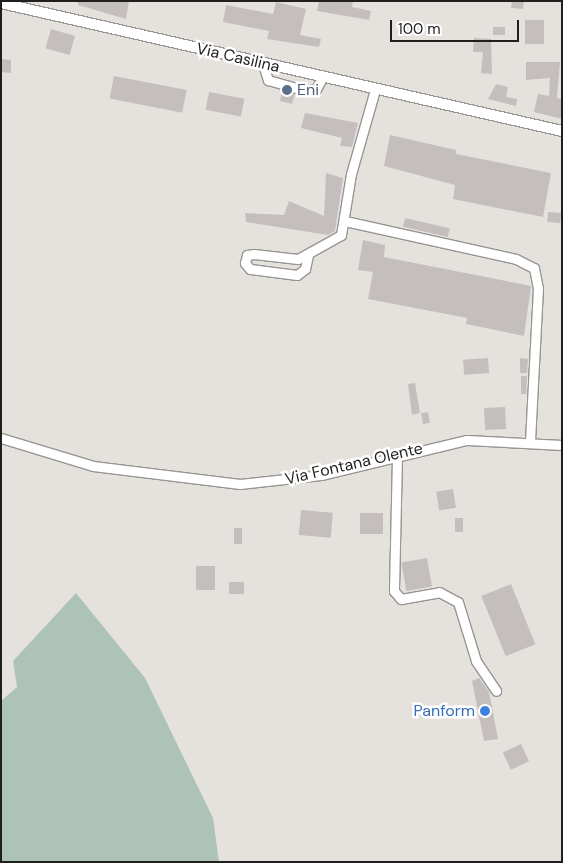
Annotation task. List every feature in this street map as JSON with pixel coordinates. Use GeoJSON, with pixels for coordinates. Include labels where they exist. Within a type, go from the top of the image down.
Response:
{"type":"FeatureCollection","features":[{"type":"Feature","properties":{"kind":"main road","name":"Via Casilina"},"geometry":{"type":"LineString","coordinates":[[1,3],[322,78],[562,131]]}},
{"type":"Feature","properties":{"kind":"street"},"geometry":{"type":"LineString","coordinates":[[263,64],[268,80],[304,90],[316,89],[322,78]]}},
{"type":"Feature","properties":{"kind":"street"},"geometry":{"type":"LineString","coordinates":[[308,255],[305,269],[298,275],[250,269],[245,264],[250,254],[291,260],[308,255],[339,238],[345,221],[351,174],[375,90]]}},
{"type":"Feature","properties":{"kind":"street"},"geometry":{"type":"LineString","coordinates":[[345,221],[516,259],[534,268],[538,288],[530,442]]}},
{"type":"Feature","properties":{"kind":"street","name":"Via Fontana Olente"},"geometry":{"type":"LineString","coordinates":[[1,438],[86,464],[220,483],[278,482],[467,440],[562,445]]}},
{"type":"Feature","properties":{"kind":"street"},"geometry":{"type":"LineString","coordinates":[[396,457],[394,591],[401,599],[439,592],[458,602],[476,661],[496,692]]}},
{"type":"Feature","properties":{"kind":"green space"},"geometry":{"type":"Polygon","coordinates":[[[76,593],[145,678],[213,818],[219,862],[1,862],[1,701],[17,687],[13,661],[76,593]]]}},
{"type":"Feature","properties":{"kind":"building"},"geometry":{"type":"Polygon","coordinates":[[[78,1],[129,1],[126,19],[78,5],[78,1]]]}},
{"type":"Feature","properties":{"kind":"building"},"geometry":{"type":"Polygon","coordinates":[[[319,1],[353,1],[352,7],[371,11],[369,20],[317,11],[319,1]]]}},
{"type":"Feature","properties":{"kind":"building"},"geometry":{"type":"Polygon","coordinates":[[[512,1],[524,1],[523,9],[511,8],[512,1]]]}},
{"type":"Feature","properties":{"kind":"building"},"geometry":{"type":"Polygon","coordinates":[[[276,2],[306,9],[300,35],[321,39],[319,47],[267,39],[269,31],[223,22],[226,5],[273,14],[276,2]]]}},
{"type":"Feature","properties":{"kind":"building"},"geometry":{"type":"Polygon","coordinates":[[[525,20],[544,20],[544,44],[525,44],[525,20]]]}},
{"type":"Feature","properties":{"kind":"building"},"geometry":{"type":"Polygon","coordinates":[[[493,27],[505,27],[505,35],[493,35],[493,27]]]}},
{"type":"Feature","properties":{"kind":"building"},"geometry":{"type":"Polygon","coordinates":[[[51,29],[75,36],[70,55],[45,48],[51,29]]]}},
{"type":"Feature","properties":{"kind":"building"},"geometry":{"type":"Polygon","coordinates":[[[474,38],[491,39],[492,74],[481,73],[483,52],[473,52],[474,38]]]}},
{"type":"Feature","properties":{"kind":"building"},"geometry":{"type":"Polygon","coordinates":[[[1,59],[11,60],[11,73],[1,72],[1,59]]]}},
{"type":"Feature","properties":{"kind":"building"},"geometry":{"type":"Polygon","coordinates":[[[526,62],[560,62],[557,98],[562,99],[562,119],[534,112],[538,94],[549,96],[550,78],[526,80],[526,62]]]}},
{"type":"Feature","properties":{"kind":"building"},"geometry":{"type":"Polygon","coordinates":[[[114,76],[187,90],[182,113],[110,99],[114,76]]]}},
{"type":"Feature","properties":{"kind":"building"},"geometry":{"type":"Polygon","coordinates":[[[496,84],[508,87],[506,97],[517,99],[516,106],[488,99],[496,84]]]}},
{"type":"Feature","properties":{"kind":"building"},"geometry":{"type":"Polygon","coordinates":[[[282,90],[295,94],[292,104],[280,101],[282,90]]]}},
{"type":"Feature","properties":{"kind":"building"},"geometry":{"type":"Polygon","coordinates":[[[209,92],[244,99],[241,117],[206,110],[209,92]]]}},
{"type":"Feature","properties":{"kind":"building"},"geometry":{"type":"Polygon","coordinates":[[[305,113],[358,123],[352,147],[340,146],[342,138],[301,128],[305,113]]]}},
{"type":"Feature","properties":{"kind":"building"},"geometry":{"type":"Polygon","coordinates":[[[390,135],[456,150],[456,154],[551,173],[543,217],[453,199],[455,185],[384,166],[390,135]]]}},
{"type":"Feature","properties":{"kind":"building"},"geometry":{"type":"Polygon","coordinates":[[[326,173],[343,178],[335,231],[328,235],[246,222],[245,213],[284,215],[289,201],[324,216],[326,173]]]}},
{"type":"Feature","properties":{"kind":"building"},"geometry":{"type":"Polygon","coordinates":[[[548,212],[561,213],[560,223],[547,222],[548,212]]]}},
{"type":"Feature","properties":{"kind":"building"},"geometry":{"type":"Polygon","coordinates":[[[405,218],[450,228],[448,237],[403,227],[405,218]]]}},
{"type":"Feature","properties":{"kind":"building"},"geometry":{"type":"Polygon","coordinates":[[[363,240],[385,245],[384,257],[531,286],[524,336],[466,324],[467,318],[368,299],[373,272],[358,270],[363,240]]]}},
{"type":"Feature","properties":{"kind":"building"},"geometry":{"type":"Polygon","coordinates":[[[488,358],[489,373],[464,375],[463,360],[488,358]]]}},
{"type":"Feature","properties":{"kind":"building"},"geometry":{"type":"Polygon","coordinates":[[[520,358],[528,359],[527,373],[520,373],[520,358]]]}},
{"type":"Feature","properties":{"kind":"building"},"geometry":{"type":"Polygon","coordinates":[[[521,376],[527,376],[526,394],[521,394],[521,376]]]}},
{"type":"Feature","properties":{"kind":"building"},"geometry":{"type":"Polygon","coordinates":[[[415,383],[420,413],[412,415],[408,384],[415,383]]]}},
{"type":"Feature","properties":{"kind":"building"},"geometry":{"type":"Polygon","coordinates":[[[505,407],[506,429],[485,430],[484,408],[505,407]]]}},
{"type":"Feature","properties":{"kind":"building"},"geometry":{"type":"Polygon","coordinates":[[[428,412],[430,423],[423,424],[421,413],[428,412]]]}},
{"type":"Feature","properties":{"kind":"building"},"geometry":{"type":"Polygon","coordinates":[[[453,489],[456,508],[439,510],[436,492],[453,489]]]}},
{"type":"Feature","properties":{"kind":"building"},"geometry":{"type":"Polygon","coordinates":[[[301,510],[333,513],[331,538],[299,535],[301,510]]]}},
{"type":"Feature","properties":{"kind":"building"},"geometry":{"type":"Polygon","coordinates":[[[360,513],[383,513],[383,534],[360,534],[360,513]]]}},
{"type":"Feature","properties":{"kind":"building"},"geometry":{"type":"Polygon","coordinates":[[[455,518],[463,518],[463,532],[455,532],[455,518]]]}},
{"type":"Feature","properties":{"kind":"building"},"geometry":{"type":"Polygon","coordinates":[[[234,528],[242,528],[242,544],[234,544],[234,528]]]}},
{"type":"Feature","properties":{"kind":"building"},"geometry":{"type":"Polygon","coordinates":[[[427,558],[432,587],[406,591],[401,563],[427,558]]]}},
{"type":"Feature","properties":{"kind":"building"},"geometry":{"type":"Polygon","coordinates":[[[196,566],[215,566],[215,590],[196,590],[196,566]]]}},
{"type":"Feature","properties":{"kind":"building"},"geometry":{"type":"Polygon","coordinates":[[[229,582],[244,582],[244,594],[229,594],[229,582]]]}},
{"type":"Feature","properties":{"kind":"building"},"geometry":{"type":"Polygon","coordinates":[[[511,584],[535,644],[506,656],[481,596],[511,584]]]}},
{"type":"Feature","properties":{"kind":"building"},"geometry":{"type":"Polygon","coordinates":[[[479,678],[489,692],[498,739],[484,741],[472,681],[479,678]]]}},
{"type":"Feature","properties":{"kind":"building"},"geometry":{"type":"Polygon","coordinates":[[[521,744],[529,761],[511,770],[503,752],[521,744]]]}},
{"type":"Feature","properties":{"kind":"place","name":"Eni"},"geometry":{"type":"Point","coordinates":[287,90]}},
{"type":"Feature","properties":{"kind":"place","name":"Panform"},"geometry":{"type":"Point","coordinates":[485,711]}}]}
